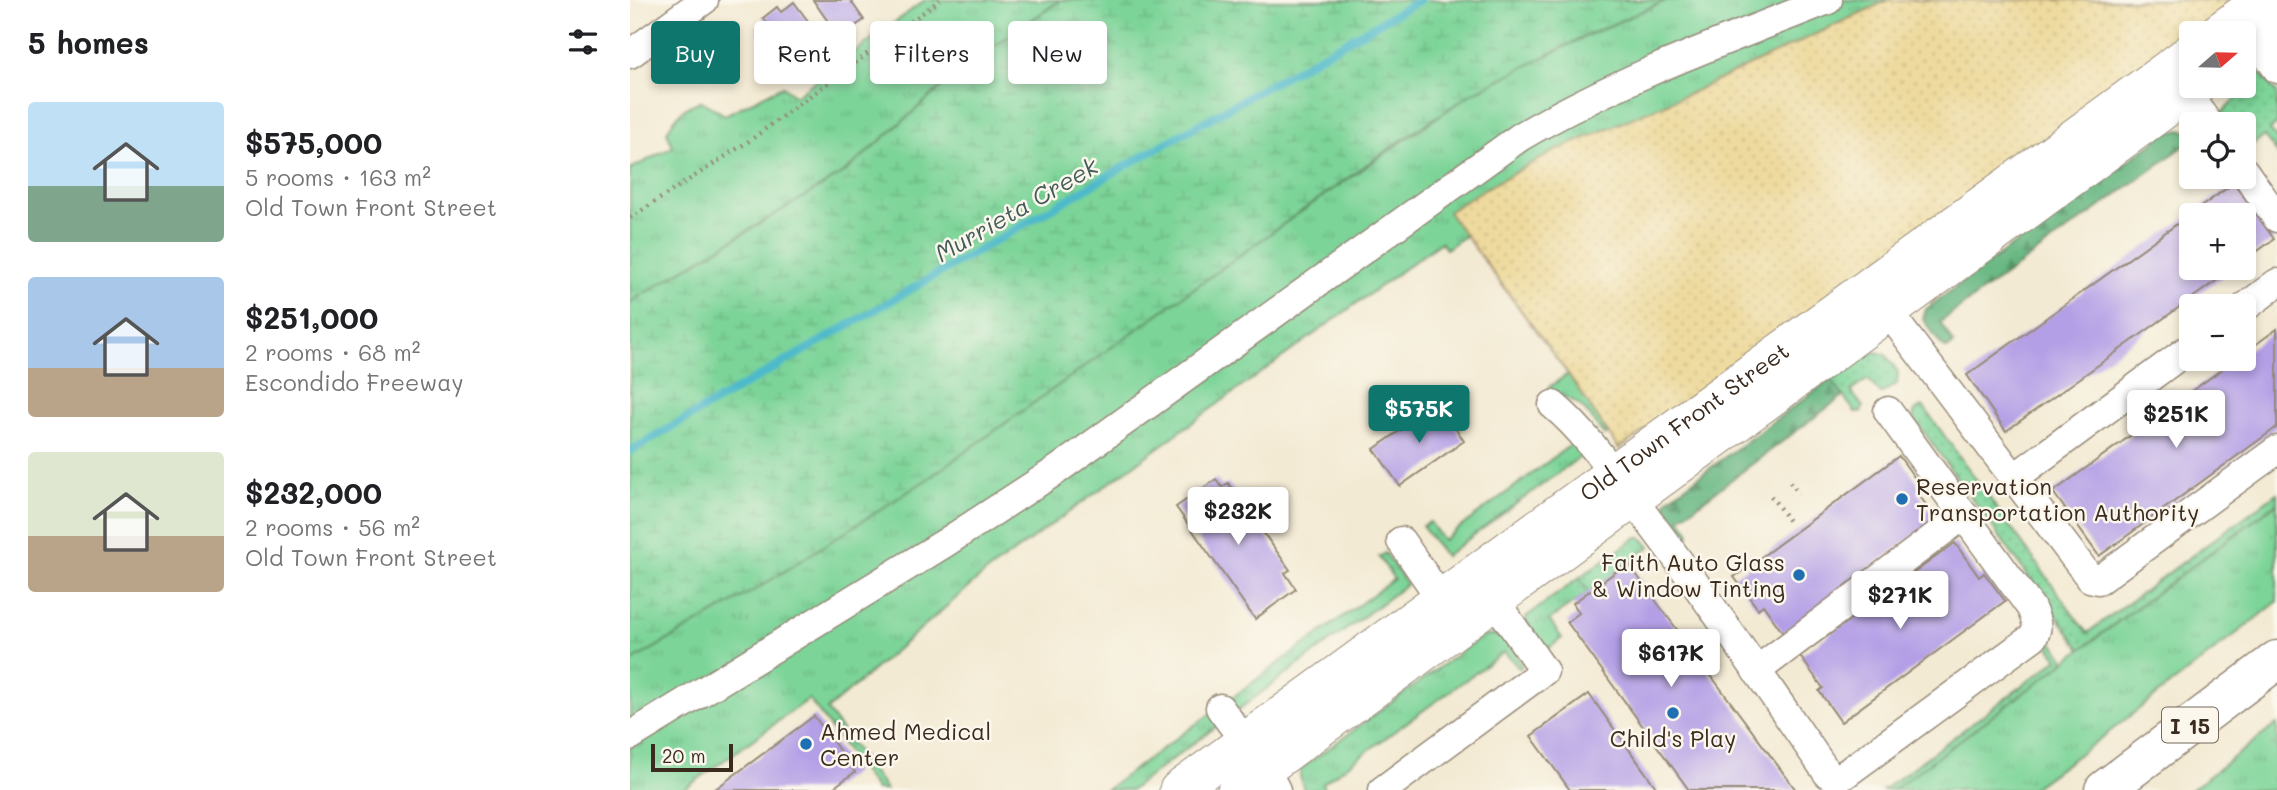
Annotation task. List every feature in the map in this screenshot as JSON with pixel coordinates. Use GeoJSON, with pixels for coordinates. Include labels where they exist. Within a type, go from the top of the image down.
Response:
{"type":"FeatureCollection","features":[{"type":"Feature","properties":{"kind":"highway","name":"I 15"},"geometry":{"type":"LineString","coordinates":[[2104,790],[2277,660]]}},
{"type":"Feature","properties":{"kind":"main road","name":"Old Town Front Street"},"geometry":{"type":"LineString","coordinates":[[1236,790],[1485,587],[2179,80]]}},
{"type":"Feature","properties":{"kind":"main road","name":"Old Town Front Street"},"geometry":{"type":"LineString","coordinates":[[1623,487],[1889,313],[2179,81]]}},
{"type":"Feature","properties":{"kind":"main road","name":"Old Town Front Street"},"geometry":{"type":"LineString","coordinates":[[1178,790],[1262,767]]}},
{"type":"Feature","properties":{"kind":"street"},"geometry":{"type":"LineString","coordinates":[[630,54],[704,0]]}},
{"type":"Feature","properties":{"kind":"street"},"geometry":{"type":"LineString","coordinates":[[630,736],[933,550],[1056,470],[1520,137],[1567,109],[1631,78],[1828,0]]}},
{"type":"Feature","properties":{"kind":"street"},"geometry":{"type":"LineString","coordinates":[[2256,189],[2277,218]]}},
{"type":"Feature","properties":{"kind":"street"},"geometry":{"type":"LineString","coordinates":[[2256,299],[2277,283]]}},
{"type":"Feature","properties":{"kind":"street"},"geometry":{"type":"LineString","coordinates":[[1889,313],[2090,578],[2099,580],[2277,450]]}},
{"type":"Feature","properties":{"kind":"street"},"geometry":{"type":"LineString","coordinates":[[2014,478],[2179,356]]}},
{"type":"Feature","properties":{"kind":"street"},"geometry":{"type":"LineString","coordinates":[[1553,405],[1572,421],[1680,561],[1828,774],[1836,777],[1844,775],[2037,631],[2037,622],[2031,608],[1888,411]]}},
{"type":"Feature","properties":{"kind":"street"},"geometry":{"type":"LineString","coordinates":[[1756,670],[1964,516]]}},
{"type":"Feature","properties":{"kind":"street"},"geometry":{"type":"LineString","coordinates":[[1401,541],[1451,613]]}},
{"type":"Feature","properties":{"kind":"street"},"geometry":{"type":"LineString","coordinates":[[1383,790],[1544,671],[1485,587]]}},
{"type":"Feature","properties":{"kind":"street"},"geometry":{"type":"LineString","coordinates":[[1220,708],[1262,767]]}},
{"type":"Feature","properties":{"kind":"path"},"geometry":{"type":"LineString","coordinates":[[630,218],[749,141],[940,0]]}},
{"type":"Feature","properties":{"kind":"path"},"geometry":{"type":"LineString","coordinates":[[1790,482],[1799,493]]}},
{"type":"Feature","properties":{"kind":"path"},"geometry":{"type":"LineString","coordinates":[[1771,496],[1791,524]]}},
{"type":"Feature","properties":{"kind":"green space"},"geometry":{"type":"Polygon","coordinates":[[[925,0],[1060,0],[1030,21],[1008,21],[1008,36],[994,46],[994,21],[897,21],[925,0]]]}},
{"type":"Feature","properties":{"kind":"green space"},"geometry":{"type":"Polygon","coordinates":[[[1061,0],[1667,0],[1584,37],[1472,93],[1387,150],[926,480],[763,585],[630,662],[630,302],[845,172],[945,84],[994,84],[994,46],[1008,37],[1008,84],[1107,84],[1107,21],[1031,21],[1061,0]]]}},
{"type":"Feature","properties":{"kind":"green space"},"geometry":{"type":"Polygon","coordinates":[[[1667,0],[1888,0],[1693,92],[1557,150],[1449,211],[1466,235],[1446,249],[1441,242],[985,573],[827,710],[886,790],[876,790],[809,699],[683,790],[630,790],[630,662],[763,585],[1472,93],[1584,37],[1667,0]]]}},
{"type":"Feature","properties":{"kind":"green space"},"geometry":{"type":"Polygon","coordinates":[[[870,41],[870,84],[945,84],[845,172],[630,302],[630,169],[673,147],[667,132],[681,112],[702,101],[725,115],[783,86],[795,96],[811,84],[856,84],[856,51],[870,41]]]}},
{"type":"Feature","properties":{"kind":"green space"},"geometry":{"type":"Polygon","coordinates":[[[2256,72],[2261,74],[2277,93],[2277,124],[2270,130],[2277,139],[2277,153],[2264,136],[2256,142],[2256,112],[2222,112],[2236,98],[2256,98],[2256,72]]]}},
{"type":"Feature","properties":{"kind":"green space"},"geometry":{"type":"Polygon","coordinates":[[[2179,131],[2179,150],[1940,322],[1954,344],[1947,349],[1941,345],[1923,319],[1926,309],[2166,133],[2179,131]]]}},
{"type":"Feature","properties":{"kind":"green space"},"geometry":{"type":"Polygon","coordinates":[[[1877,352],[1886,355],[1898,372],[1897,384],[1882,393],[1868,379],[1851,391],[1863,407],[1861,412],[1855,412],[1831,379],[1864,355],[1877,352]]]}},
{"type":"Feature","properties":{"kind":"green space"},"geometry":{"type":"Polygon","coordinates":[[[1568,374],[1608,433],[1605,436],[1582,407],[1569,399],[1549,393],[1548,388],[1568,374]]]}},
{"type":"Feature","properties":{"kind":"green space"},"geometry":{"type":"Polygon","coordinates":[[[1831,379],[1843,396],[1680,518],[1690,533],[1689,536],[1683,535],[1665,509],[1667,500],[1831,379]]]}},
{"type":"Feature","properties":{"kind":"green space"},"geometry":{"type":"Polygon","coordinates":[[[1923,406],[2087,633],[2277,493],[2277,503],[2081,649],[1913,417],[1915,411],[1923,406]]]}},
{"type":"Feature","properties":{"kind":"green space"},"geometry":{"type":"Polygon","coordinates":[[[1573,443],[1584,454],[1445,556],[1422,526],[1430,522],[1443,540],[1573,443]]]}},
{"type":"Feature","properties":{"kind":"green space"},"geometry":{"type":"Polygon","coordinates":[[[2277,503],[2277,602],[2104,736],[2030,790],[1893,790],[2277,503]]]}},
{"type":"Feature","properties":{"kind":"green space"},"geometry":{"type":"Polygon","coordinates":[[[1637,537],[1642,538],[1650,547],[1589,592],[1579,578],[1637,537]]]}},
{"type":"Feature","properties":{"kind":"green space"},"geometry":{"type":"Polygon","coordinates":[[[1385,553],[1407,584],[1131,790],[1106,790],[1394,579],[1379,557],[1385,553]]]}},
{"type":"Feature","properties":{"kind":"green space"},"geometry":{"type":"Polygon","coordinates":[[[1579,578],[1589,592],[1549,620],[1562,638],[1549,648],[1544,646],[1526,621],[1526,617],[1579,578]]]}},
{"type":"Feature","properties":{"kind":"green space"},"geometry":{"type":"Polygon","coordinates":[[[1498,635],[1515,653],[1522,666],[1520,669],[1504,652],[1323,783],[1323,790],[1304,790],[1300,776],[1302,768],[1482,636],[1498,635]]]}},
{"type":"Feature","properties":{"kind":"green space"},"geometry":{"type":"Polygon","coordinates":[[[2049,641],[2052,641],[2066,661],[1893,790],[1883,790],[2058,659],[2048,645],[2049,641]]]}},
{"type":"Feature","properties":{"kind":"green space"},"geometry":{"type":"Polygon","coordinates":[[[2277,724],[2277,790],[2191,790],[2277,724]]]}},
{"type":"Feature","properties":{"kind":"sand"},"geometry":{"type":"Polygon","coordinates":[[[1888,0],[2237,0],[2208,21],[2179,21],[2179,42],[1619,449],[1568,374],[1448,212],[1557,150],[1693,92],[1888,0]]]}},
{"type":"Feature","properties":{"kind":"building"},"geometry":{"type":"Polygon","coordinates":[[[813,0],[850,0],[864,20],[856,25],[856,21],[828,21],[813,0]]]}},
{"type":"Feature","properties":{"kind":"building"},"geometry":{"type":"Polygon","coordinates":[[[794,2],[808,21],[765,21],[763,18],[777,7],[781,12],[794,2]]]}},
{"type":"Feature","properties":{"kind":"building"},"geometry":{"type":"Polygon","coordinates":[[[2226,189],[2238,189],[2248,203],[2206,203],[2226,189]]]}},
{"type":"Feature","properties":{"kind":"building"},"geometry":{"type":"Polygon","coordinates":[[[2256,214],[2274,239],[2256,252],[2256,214]]]}},
{"type":"Feature","properties":{"kind":"building"},"geometry":{"type":"Polygon","coordinates":[[[2179,223],[2179,280],[2217,280],[2198,294],[2179,294],[2179,307],[2006,431],[1967,375],[2179,223]]]}},
{"type":"Feature","properties":{"kind":"building"},"geometry":{"type":"Polygon","coordinates":[[[2277,329],[2277,427],[2099,556],[2053,492],[2219,371],[2256,371],[2256,344],[2277,329]]]}},
{"type":"Feature","properties":{"kind":"building"},"geometry":{"type":"Polygon","coordinates":[[[1438,404],[1464,441],[1400,486],[1374,449],[1438,404]]]}},
{"type":"Feature","properties":{"kind":"building"},"geometry":{"type":"Polygon","coordinates":[[[1899,456],[1922,488],[1917,492],[1936,519],[1783,633],[1763,605],[1758,609],[1734,577],[1899,456]]]}},
{"type":"Feature","properties":{"kind":"building"},"geometry":{"type":"Polygon","coordinates":[[[1216,479],[1222,487],[1228,483],[1290,570],[1285,573],[1296,589],[1255,619],[1176,507],[1216,479]]]}},
{"type":"Feature","properties":{"kind":"building"},"geometry":{"type":"Polygon","coordinates":[[[1955,543],[1979,577],[1984,573],[2005,601],[1841,722],[1819,691],[1823,688],[1800,656],[1955,543]]]}},
{"type":"Feature","properties":{"kind":"building"},"geometry":{"type":"Polygon","coordinates":[[[1628,563],[1796,790],[1689,790],[1567,622],[1579,613],[1573,603],[1628,563]]]}},
{"type":"Feature","properties":{"kind":"building"},"geometry":{"type":"Polygon","coordinates":[[[1589,694],[1658,790],[1570,790],[1531,736],[1589,694]]]}},
{"type":"Feature","properties":{"kind":"building","name":"Ahmed Medical Center"},"geometry":{"type":"Polygon","coordinates":[[[814,716],[855,772],[830,790],[714,790],[814,716]]]}},
{"type":"Feature","properties":{"kind":"waterway","name":"Murrieta Creek"},"geometry":{"type":"LineString","coordinates":[[630,451],[1420,0]]}},
{"type":"Feature","properties":{"kind":"place","name":"Reservation Transportation Authority"},"geometry":{"type":"Point","coordinates":[1902,499]}},
{"type":"Feature","properties":{"kind":"place","name":"Faith Auto Glass & Window Tinting"},"geometry":{"type":"Point","coordinates":[1799,575]}},
{"type":"Feature","properties":{"kind":"place","name":"Child's Play"},"geometry":{"type":"Point","coordinates":[1673,713]}},
{"type":"Feature","properties":{"kind":"place","name":"Ahmed Medical Center"},"geometry":{"type":"Point","coordinates":[806,744]}}]}
